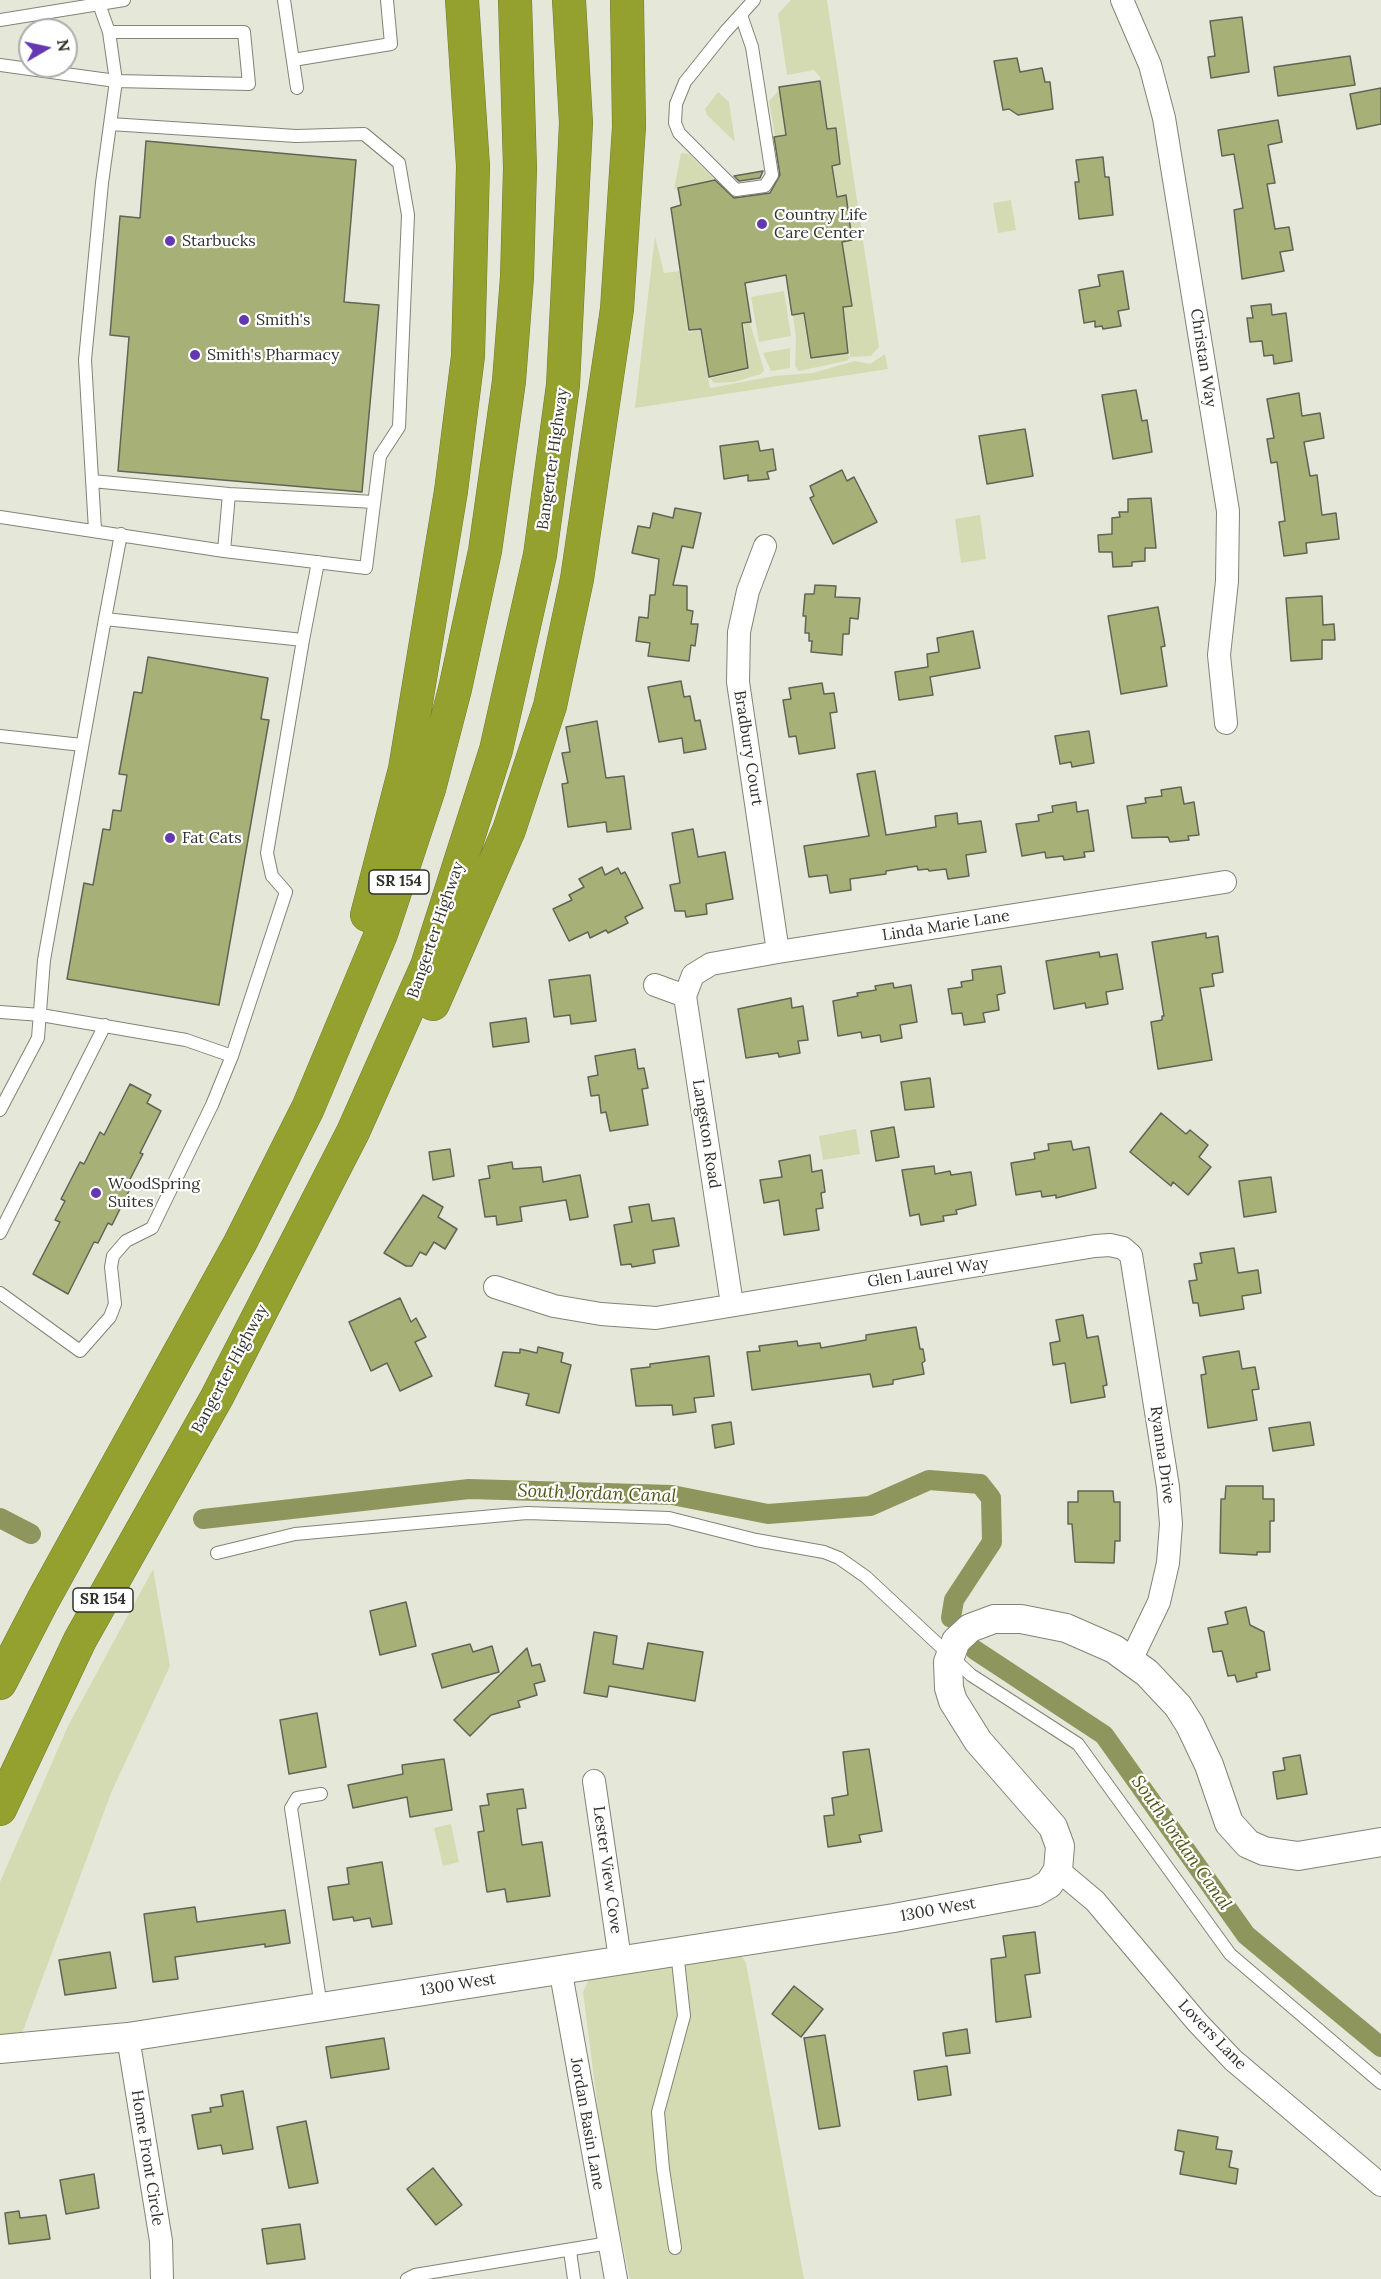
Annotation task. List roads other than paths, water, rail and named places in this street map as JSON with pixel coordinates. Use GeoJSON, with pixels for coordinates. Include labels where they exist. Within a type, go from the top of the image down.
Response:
{"type":"FeatureCollection","features":[{"type":"Feature","properties":{"kind":"highway"},"geometry":{"type":"LineString","coordinates":[[308,1108],[368,912],[405,769],[451,491],[468,356],[473,166],[462,0]]}},
{"type":"Feature","properties":{"kind":"highway","name":"SR 154"},"geometry":{"type":"LineString","coordinates":[[0,1683],[240,1243],[308,1108],[381,934],[416,832],[444,734],[485,551],[509,381],[517,277],[520,168],[515,0]]}},
{"type":"Feature","properties":{"kind":"highway","name":"Bangerter Highway"},"geometry":{"type":"LineString","coordinates":[[0,1809],[80,1640],[218,1397],[353,1132],[427,966],[496,750],[540,555],[563,385],[576,123],[569,0]]}},
{"type":"Feature","properties":{"kind":"highway"},"geometry":{"type":"LineString","coordinates":[[218,1397],[272,1317],[384,1105],[456,954],[509,830],[550,706],[577,579],[617,309],[629,127],[627,0]]}},
{"type":"Feature","properties":{"kind":"street","name":"Christan Way"},"geometry":{"type":"LineString","coordinates":[[1122,0],[1150,65],[1164,118],[1228,511],[1227,581],[1219,655],[1226,723]]}},
{"type":"Feature","properties":{"kind":"street","name":"Bradbury Court"},"geometry":{"type":"LineString","coordinates":[[765,546],[748,591],[739,632],[738,682],[778,952]]}},
{"type":"Feature","properties":{"kind":"street","name":"Linda Marie Lane"},"geometry":{"type":"LineString","coordinates":[[685,996],[693,975],[711,964],[1225,882]]}},
{"type":"Feature","properties":{"kind":"street"},"geometry":{"type":"LineString","coordinates":[[655,985],[685,996]]}},
{"type":"Feature","properties":{"kind":"street","name":"Langston Road"},"geometry":{"type":"LineString","coordinates":[[685,996],[732,1304]]}},
{"type":"Feature","properties":{"kind":"street","name":"Glen Laurel Way"},"geometry":{"type":"LineString","coordinates":[[495,1287],[554,1306],[601,1314],[656,1318],[1095,1246],[1110,1245],[1123,1248]]}},
{"type":"Feature","properties":{"kind":"street","name":"Ryanna Drive"},"geometry":{"type":"LineString","coordinates":[[1123,1248],[1131,1254],[1168,1487],[1171,1524],[1168,1563],[1159,1602],[1131,1660]]}},
{"type":"Feature","properties":{"kind":"street"},"geometry":{"type":"LineString","coordinates":[[1058,1870],[1060,1846],[1053,1827],[978,1741],[953,1701],[947,1674],[950,1655],[962,1634],[977,1624],[993,1619],[1021,1619],[1082,1634],[1131,1660],[1178,1706],[1209,1765],[1229,1823],[1248,1844],[1264,1851],[1298,1856],[1381,1842]]}},
{"type":"Feature","properties":{"kind":"street","name":"Lester View Cove"},"geometry":{"type":"LineString","coordinates":[[594,1781],[620,1959]]}},
{"type":"Feature","properties":{"kind":"street","name":"1300 West"},"geometry":{"type":"LineString","coordinates":[[0,2049],[128,2037],[1028,1895],[1048,1884],[1058,1870]]}},
{"type":"Feature","properties":{"kind":"street","name":"Lovers Lane"},"geometry":{"type":"LineString","coordinates":[[1058,1870],[1095,1901],[1197,2022],[1233,2060],[1381,2185]]}},
{"type":"Feature","properties":{"kind":"street","name":"Jordan Basin Lane"},"geometry":{"type":"LineString","coordinates":[[560,1968],[616,2279]]}},
{"type":"Feature","properties":{"kind":"street","name":"Home Front Circle"},"geometry":{"type":"LineString","coordinates":[[128,2037],[160,2241],[162,2279]]}},
{"type":"Feature","properties":{"kind":"lane"},"geometry":{"type":"LineString","coordinates":[[0,20],[71,4],[99,4],[124,0]]}},
{"type":"Feature","properties":{"kind":"lane"},"geometry":{"type":"LineString","coordinates":[[284,0],[297,88]]}},
{"type":"Feature","properties":{"kind":"lane"},"geometry":{"type":"LineString","coordinates":[[293,60],[391,44],[387,0]]}},
{"type":"Feature","properties":{"kind":"lane"},"geometry":{"type":"LineString","coordinates":[[741,15],[752,47],[772,176],[765,186],[736,190],[679,133],[675,123],[676,104],[685,82],[741,15],[754,0]]}},
{"type":"Feature","properties":{"kind":"lane"},"geometry":{"type":"LineString","coordinates":[[95,531],[85,360],[116,81],[109,32],[99,4]]}},
{"type":"Feature","properties":{"kind":"lane"},"geometry":{"type":"LineString","coordinates":[[0,65],[116,81],[249,84],[244,32],[109,32]]}},
{"type":"Feature","properties":{"kind":"lane"},"geometry":{"type":"LineString","coordinates":[[0,517],[224,551],[366,568],[380,456],[399,427],[408,214],[399,164],[364,134],[296,136],[110,124]]}},
{"type":"Feature","properties":{"kind":"lane"},"geometry":{"type":"LineString","coordinates":[[92,481],[229,494],[374,502]]}},
{"type":"Feature","properties":{"kind":"lane"},"geometry":{"type":"LineString","coordinates":[[224,551],[229,494]]}},
{"type":"Feature","properties":{"kind":"lane"},"geometry":{"type":"LineString","coordinates":[[0,1110],[38,1038],[44,960],[121,534]]}},
{"type":"Feature","properties":{"kind":"lane"},"geometry":{"type":"LineString","coordinates":[[0,1293],[80,1351],[110,1317],[115,1304],[111,1267],[117,1248],[152,1228],[212,1105],[232,1056],[286,892],[272,876],[267,853],[318,562]]}},
{"type":"Feature","properties":{"kind":"lane"},"geometry":{"type":"LineString","coordinates":[[105,619],[303,640]]}},
{"type":"Feature","properties":{"kind":"lane"},"geometry":{"type":"LineString","coordinates":[[0,736],[82,745]]}},
{"type":"Feature","properties":{"kind":"lane"},"geometry":{"type":"LineString","coordinates":[[0,1012],[41,1015],[186,1040],[232,1056]]}},
{"type":"Feature","properties":{"kind":"lane"},"geometry":{"type":"LineString","coordinates":[[0,1233],[105,1025]]}},
{"type":"Feature","properties":{"kind":"lane"},"geometry":{"type":"LineString","coordinates":[[217,1553],[295,1534],[527,1513],[669,1518],[756,1540],[824,1551],[839,1558],[866,1577],[972,1675],[1078,1744],[1230,1954],[1381,2083]]}},
{"type":"Feature","properties":{"kind":"lane"},"geometry":{"type":"LineString","coordinates":[[321,1794],[297,1798],[291,1808],[321,2007]]}},
{"type":"Feature","properties":{"kind":"lane"},"geometry":{"type":"LineString","coordinates":[[675,2248],[663,2169],[658,2112],[684,2016],[676,1950]]}},
{"type":"Feature","properties":{"kind":"lane"},"geometry":{"type":"LineString","coordinates":[[407,2279],[415,2275],[609,2243]]}},
{"type":"Feature","properties":{"kind":"lane"},"geometry":{"type":"LineString","coordinates":[[570,2251],[574,2279]]}},
{"type":"Feature","properties":{"kind":"waterway","name":"South Jordan Canal"},"geometry":{"type":"LineString","coordinates":[[203,1519],[469,1489],[672,1495],[768,1514],[870,1506],[929,1480],[980,1484],[991,1498],[992,1542],[954,1600],[951,1618]]}},
{"type":"Feature","properties":{"kind":"waterway","name":"South Jordan Canal"},"geometry":{"type":"LineString","coordinates":[[0,1518],[31,1534]]}},
{"type":"Feature","properties":{"kind":"waterway","name":"South Jordan Canal"},"geometry":{"type":"LineString","coordinates":[[975,1650],[1104,1735],[1246,1935],[1381,2047]]}},
{"type":"Feature","properties":{"kind":"place","name":"Country Life Care Center"},"geometry":{"type":"Point","coordinates":[762,224]}},
{"type":"Feature","properties":{"kind":"place","name":"Starbucks"},"geometry":{"type":"Point","coordinates":[170,241]}},
{"type":"Feature","properties":{"kind":"place","name":"Smith's"},"geometry":{"type":"Point","coordinates":[244,320]}},
{"type":"Feature","properties":{"kind":"place","name":"Smith's Pharmacy"},"geometry":{"type":"Point","coordinates":[195,355]}},
{"type":"Feature","properties":{"kind":"place","name":"Fat Cats"},"geometry":{"type":"Point","coordinates":[170,838]}},
{"type":"Feature","properties":{"kind":"place","name":"WoodSpring Suites"},"geometry":{"type":"Point","coordinates":[96,1193]}}]}
